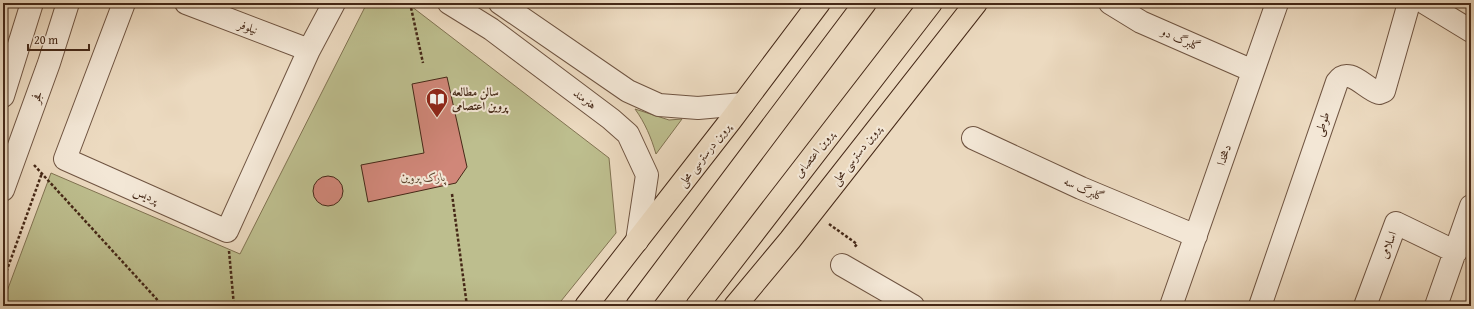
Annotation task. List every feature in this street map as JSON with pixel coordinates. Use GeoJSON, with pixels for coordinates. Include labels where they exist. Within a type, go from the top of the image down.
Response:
{"type":"FeatureCollection","features":[{"type":"Feature","properties":{"kind":"main road","name":"پروین درسترسی محلی"},"geometry":{"type":"LineString","coordinates":[[586,306],[743,104],[819,3]]}},
{"type":"Feature","properties":{"kind":"main road"},"geometry":{"type":"LineString","coordinates":[[636,306],[865,3]]}},
{"type":"Feature","properties":{"kind":"main road","name":"پروین اعتصامی"},"geometry":{"type":"LineString","coordinates":[[697,306],[931,3]]}},
{"type":"Feature","properties":{"kind":"main road","name":"پروین دسترسی محلی"},"geometry":{"type":"LineString","coordinates":[[735,306],[812,212],[976,3]]}},
{"type":"Feature","properties":{"kind":"street"},"geometry":{"type":"LineString","coordinates":[[3,96],[8,69],[32,3]]}},
{"type":"Feature","properties":{"kind":"street","name":"فجر"},"geometry":{"type":"LineString","coordinates":[[3,190],[49,63],[68,3]]}},
{"type":"Feature","properties":{"kind":"street","name":"پردیس"},"geometry":{"type":"LineString","coordinates":[[124,3],[65,159],[227,231]]}},
{"type":"Feature","properties":{"kind":"street","name":"نیلوفر"},"geometry":{"type":"LineString","coordinates":[[186,3],[309,50]]}},
{"type":"Feature","properties":{"kind":"street"},"geometry":{"type":"LineString","coordinates":[[227,231],[309,50],[334,3]]}},
{"type":"Feature","properties":{"kind":"street","name":"هنرمند"},"geometry":{"type":"LineString","coordinates":[[449,3],[491,29],[611,119],[628,134],[647,175],[637,241]]}},
{"type":"Feature","properties":{"kind":"street"},"geometry":{"type":"LineString","coordinates":[[500,3],[628,91],[659,105],[698,108],[743,104]]}},
{"type":"Feature","properties":{"kind":"street","name":"گلبرگ دو"},"geometry":{"type":"LineString","coordinates":[[1110,3],[1141,22],[1253,71]]}},
{"type":"Feature","properties":{"kind":"street","name":"دهخدا"},"geometry":{"type":"LineString","coordinates":[[1171,306],[1277,3]]}},
{"type":"Feature","properties":{"kind":"street","name":"طوطی"},"geometry":{"type":"LineString","coordinates":[[1260,306],[1337,82],[1340,77],[1345,74],[1351,75],[1372,91],[1379,93],[1384,91],[1409,3]]}},
{"type":"Feature","properties":{"kind":"street"},"geometry":{"type":"LineString","coordinates":[[1424,3],[1471,31]]}},
{"type":"Feature","properties":{"kind":"street"},"geometry":{"type":"LineString","coordinates":[[611,119],[628,91]]}},
{"type":"Feature","properties":{"kind":"street","name":"گلبرگ سه"},"geometry":{"type":"LineString","coordinates":[[973,138],[1081,188],[1196,236]]}},
{"type":"Feature","properties":{"kind":"street"},"geometry":{"type":"LineString","coordinates":[[1436,306],[1471,206]]}},
{"type":"Feature","properties":{"kind":"street","name":"اسلامی"},"geometry":{"type":"LineString","coordinates":[[1365,306],[1396,223],[1456,252]]}},
{"type":"Feature","properties":{"kind":"street"},"geometry":{"type":"LineString","coordinates":[[842,265],[913,306]]}},
{"type":"Feature","properties":{"kind":"path"},"geometry":{"type":"LineString","coordinates":[[410,3],[424,63]]}},
{"type":"Feature","properties":{"kind":"path"},"geometry":{"type":"LineString","coordinates":[[18,148],[163,306]]}},
{"type":"Feature","properties":{"kind":"path"},"geometry":{"type":"LineString","coordinates":[[3,281],[42,173]]}},
{"type":"Feature","properties":{"kind":"path"},"geometry":{"type":"LineString","coordinates":[[452,194],[467,306]]}},
{"type":"Feature","properties":{"kind":"path"},"geometry":{"type":"LineString","coordinates":[[812,212],[857,244],[842,265]]}},
{"type":"Feature","properties":{"kind":"path"},"geometry":{"type":"LineString","coordinates":[[227,231],[234,306]]}},
{"type":"Feature","properties":{"kind":"green space","name":"پارک پروین"},"geometry":{"type":"Polygon","coordinates":[[[367,3],[407,3],[609,158],[616,233],[557,306],[3,306],[3,302],[51,173],[240,254],[367,3]]]}},
{"type":"Feature","properties":{"kind":"green space"},"geometry":{"type":"Polygon","coordinates":[[[635,109],[669,120],[682,119],[656,154],[647,130],[635,109]]]}},
{"type":"Feature","properties":{"kind":"building","name":"سالن مطالعه پروین اعتصامی"},"geometry":{"type":"Polygon","coordinates":[[[447,77],[467,167],[456,183],[368,202],[361,165],[424,153],[412,84],[447,77]]]}},
{"type":"Feature","properties":{"kind":"building"},"geometry":{"type":"Polygon","coordinates":[[[328,176],[339,180],[343,191],[339,202],[328,206],[317,202],[313,191],[317,180],[328,176]]]}},
{"type":"Feature","properties":{"kind":"place","name":"سالن مطالعه پروین اعتصامی"},"geometry":{"type":"Point","coordinates":[437,118]}}]}
